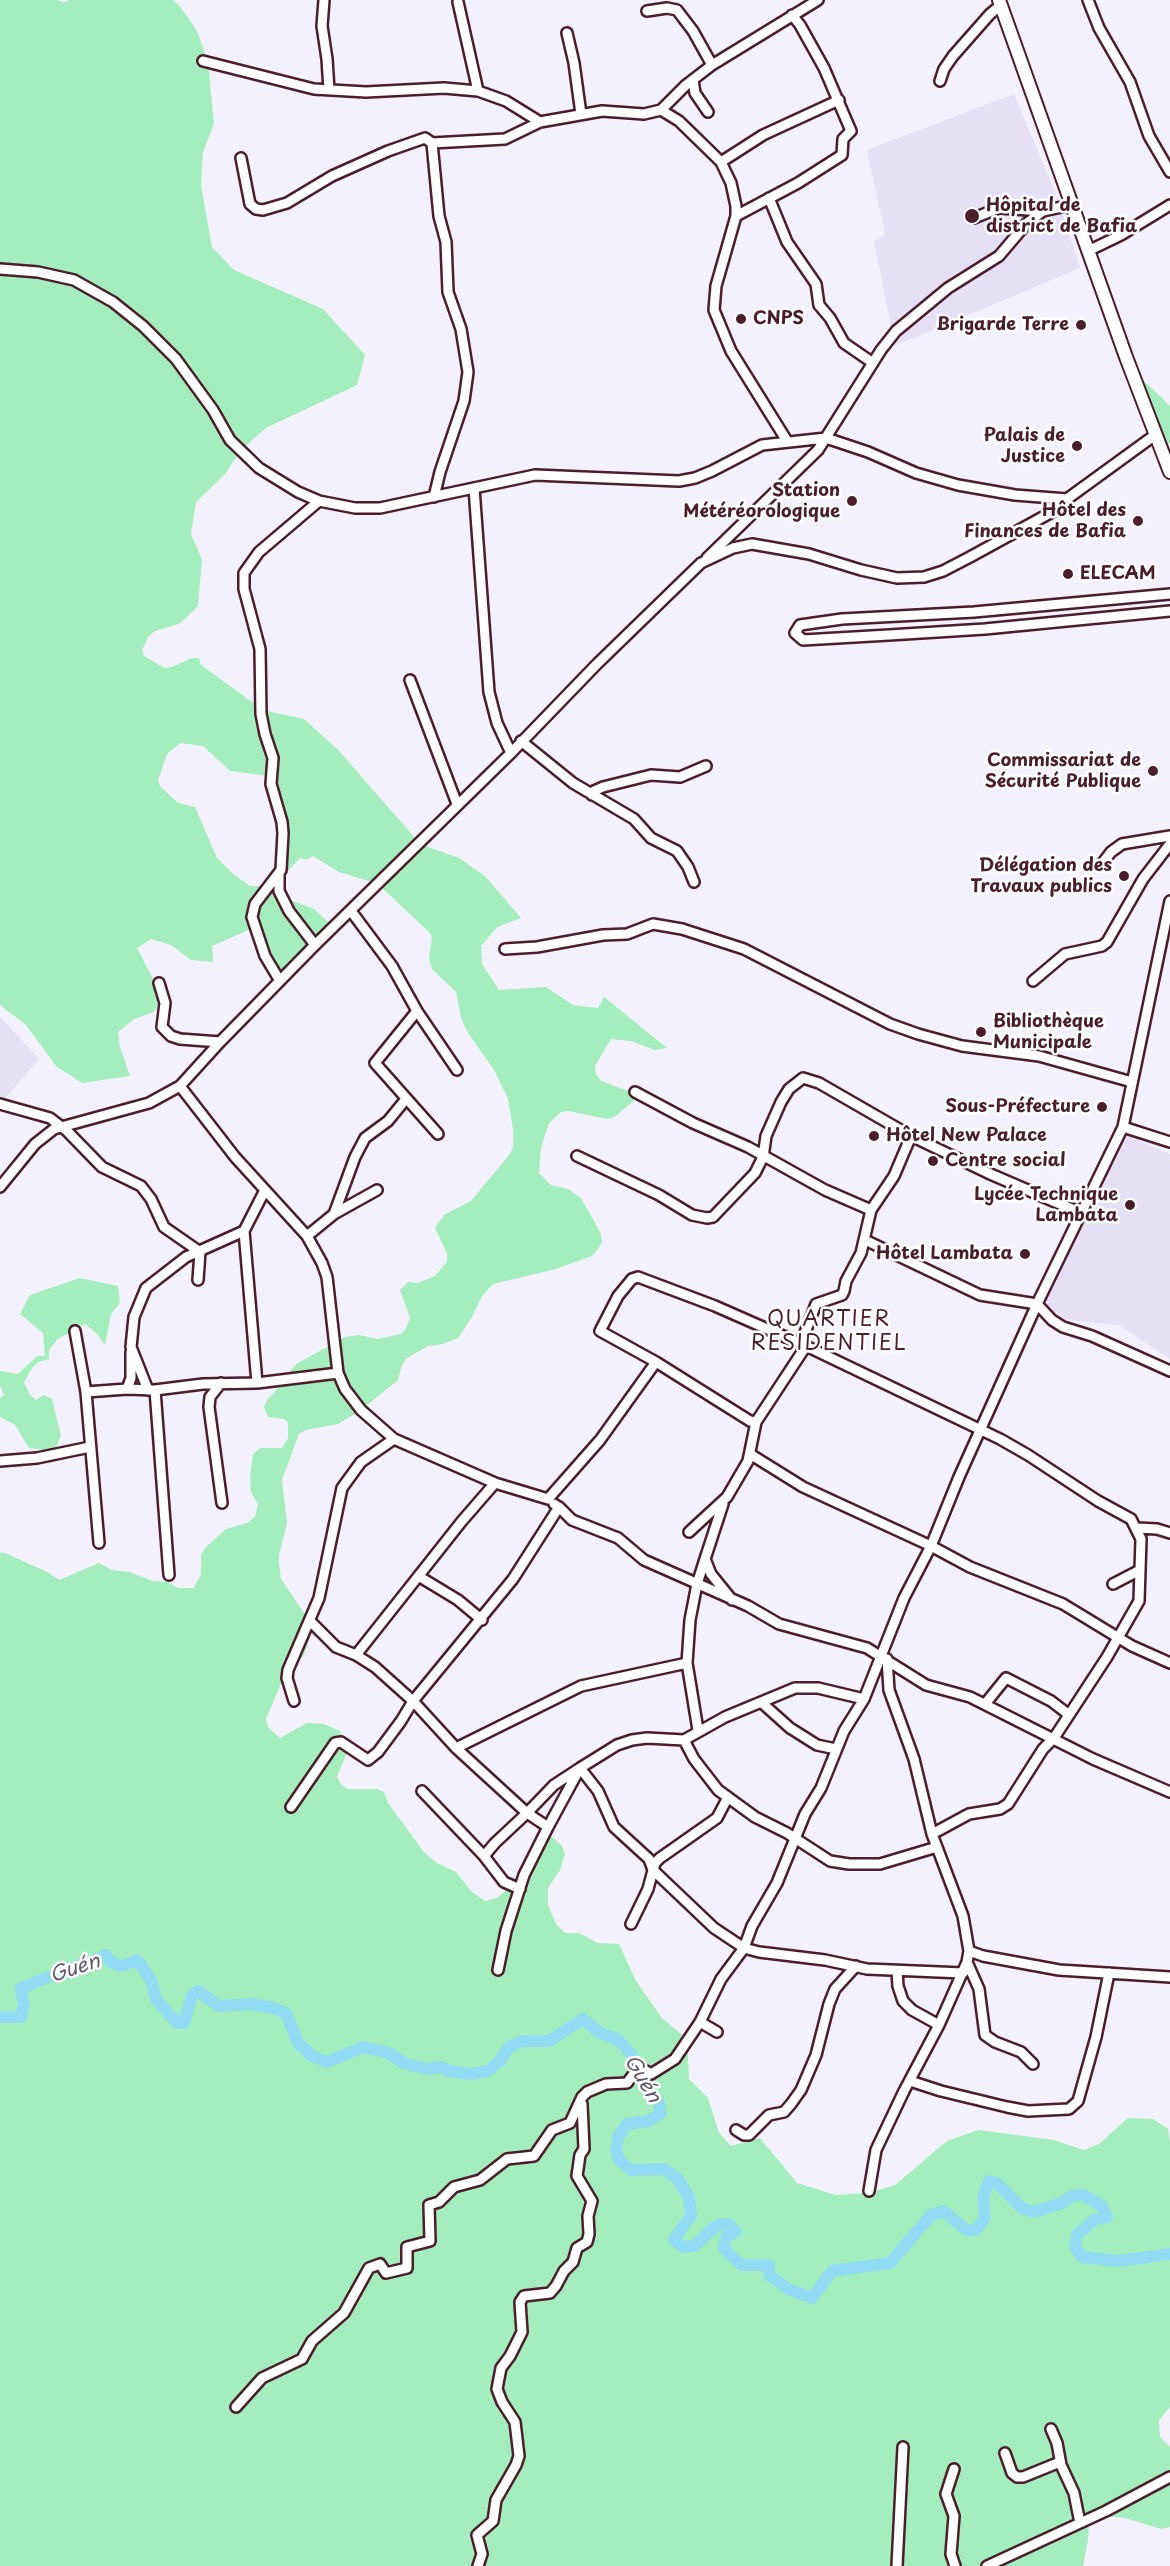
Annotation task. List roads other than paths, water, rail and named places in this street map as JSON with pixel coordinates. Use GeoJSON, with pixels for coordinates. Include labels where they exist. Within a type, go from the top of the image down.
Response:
{"type":"FeatureCollection","features":[{"type":"Feature","properties":{"kind":"main road"},"geometry":{"type":"LineString","coordinates":[[1000,2],[1155,435],[1167,454],[1170,472]]}},
{"type":"Feature","properties":{"kind":"street"},"geometry":{"type":"LineString","coordinates":[[324,0],[322,26],[329,90]]}},
{"type":"Feature","properties":{"kind":"street"},"geometry":{"type":"LineString","coordinates":[[241,158],[249,204],[255,209],[263,210],[287,203],[332,176],[388,151],[425,138],[432,143],[505,139],[540,122],[581,114],[616,111],[644,114],[661,110],[712,65],[818,0]]}},
{"type":"Feature","properties":{"kind":"street"},"geometry":{"type":"LineString","coordinates":[[1088,0],[1099,28],[1130,82],[1149,136],[1170,172]]}},
{"type":"Feature","properties":{"kind":"street"},"geometry":{"type":"LineString","coordinates":[[458,2],[478,91]]}},
{"type":"Feature","properties":{"kind":"street"},"geometry":{"type":"LineString","coordinates":[[940,81],[944,69],[953,56],[1000,2]]}},
{"type":"Feature","properties":{"kind":"street"},"geometry":{"type":"LineString","coordinates":[[646,11],[668,8],[676,10],[693,31],[712,65]]}},
{"type":"Feature","properties":{"kind":"street"},"geometry":{"type":"LineString","coordinates":[[735,216],[842,155],[843,139],[851,131],[811,44],[792,15]]}},
{"type":"Feature","properties":{"kind":"street"},"geometry":{"type":"LineString","coordinates":[[567,33],[581,114]]}},
{"type":"Feature","properties":{"kind":"street"},"geometry":{"type":"LineString","coordinates":[[203,61],[296,86],[329,90],[366,92],[444,87],[478,91],[506,101],[540,122]]}},
{"type":"Feature","properties":{"kind":"street"},"geometry":{"type":"LineString","coordinates":[[693,80],[695,93],[708,112]]}},
{"type":"Feature","properties":{"kind":"street"},"geometry":{"type":"LineString","coordinates":[[721,162],[763,135],[838,100]]}},
{"type":"Feature","properties":{"kind":"street"},"geometry":{"type":"LineString","coordinates":[[661,110],[679,121],[721,162],[731,183],[736,206],[735,216],[716,286],[714,310],[731,351],[787,441]]}},
{"type":"Feature","properties":{"kind":"street"},"geometry":{"type":"LineString","coordinates":[[432,143],[439,216],[446,242],[448,292],[461,329],[468,372],[464,401],[434,497]]}},
{"type":"Feature","properties":{"kind":"street"},"geometry":{"type":"LineString","coordinates":[[769,198],[787,242],[816,284],[819,305],[830,318],[844,343],[873,363]]}},
{"type":"Feature","properties":{"kind":"street"},"geometry":{"type":"LineString","coordinates":[[974,218],[999,208],[1043,211],[1071,205]]}},
{"type":"Feature","properties":{"kind":"street"},"geometry":{"type":"LineString","coordinates":[[1088,251],[1121,235],[1170,205]]}},
{"type":"Feature","properties":{"kind":"street"},"geometry":{"type":"LineString","coordinates":[[0,1187],[35,1144],[54,1129],[149,1103],[180,1086],[315,945],[511,753],[597,664],[811,458],[896,331],[948,288],[999,256],[1027,223],[1043,211]]}},
{"type":"Feature","properties":{"kind":"street"},"geometry":{"type":"LineString","coordinates":[[0,269],[38,272],[74,280],[113,302],[144,326],[176,359],[239,450],[280,482],[319,501],[368,508],[434,497],[535,475],[620,477],[663,481],[695,478],[750,449],[787,441],[826,438],[916,472],[958,485],[1015,495],[1067,499]]}},
{"type":"Feature","properties":{"kind":"street"},"geometry":{"type":"LineString","coordinates":[[701,563],[734,548],[752,544],[809,554],[897,578],[924,577],[943,572],[1052,512],[1155,435]]}},
{"type":"Feature","properties":{"kind":"street"},"geometry":{"type":"LineString","coordinates":[[474,488],[489,692],[497,723],[511,753]]}},
{"type":"Feature","properties":{"kind":"street"},"geometry":{"type":"LineString","coordinates":[[315,945],[289,911],[279,891],[282,822],[271,784],[273,758],[261,714],[260,649],[244,589],[244,573],[259,552],[319,501]]}},
{"type":"Feature","properties":{"kind":"street"},"geometry":{"type":"LineString","coordinates":[[1170,594],[974,612],[842,619],[800,625],[795,633],[803,640],[913,634],[1170,611]]}},
{"type":"Feature","properties":{"kind":"street"},"geometry":{"type":"LineString","coordinates":[[410,680],[458,804]]}},
{"type":"Feature","properties":{"kind":"street"},"geometry":{"type":"LineString","coordinates":[[521,741],[573,783],[634,819],[651,837],[677,851],[688,867],[694,882]]}},
{"type":"Feature","properties":{"kind":"street"},"geometry":{"type":"LineString","coordinates":[[592,795],[594,790],[651,775],[680,777],[706,766]]}},
{"type":"Feature","properties":{"kind":"street"},"geometry":{"type":"LineString","coordinates":[[1101,865],[1111,852],[1122,844],[1170,836]]}},
{"type":"Feature","properties":{"kind":"street"},"geometry":{"type":"LineString","coordinates":[[1033,981],[1065,954],[1102,946],[1107,942],[1143,879],[1170,844]]}},
{"type":"Feature","properties":{"kind":"street"},"geometry":{"type":"LineString","coordinates":[[279,874],[255,904],[252,917],[265,956],[280,981]]}},
{"type":"Feature","properties":{"kind":"street"},"geometry":{"type":"LineString","coordinates":[[236,2407],[262,2378],[302,2359],[312,2341],[344,2313],[369,2268],[380,2264],[386,2273],[407,2268],[407,2247],[430,2241],[429,2205],[439,2202],[454,2187],[480,2180],[507,2159],[534,2156],[552,2130],[570,2123],[582,2097],[596,2086],[627,2083],[639,2067],[651,2074],[675,2059],[700,2022],[721,1979],[744,1948],[752,1926],[777,1883],[805,1814],[821,1788],[836,1749],[884,1657],[904,1598],[931,1546],[1037,1304],[1123,1127],[1170,901]]}},
{"type":"Feature","properties":{"kind":"street"},"geometry":{"type":"LineString","coordinates":[[351,911],[392,966],[417,1011],[456,1070]]}},
{"type":"Feature","properties":{"kind":"street"},"geometry":{"type":"LineString","coordinates":[[505,949],[537,947],[627,933],[653,924],[682,929],[744,949],[890,1024],[918,1034],[963,1046],[1039,1056],[1132,1082]]}},
{"type":"Feature","properties":{"kind":"street"},"geometry":{"type":"LineString","coordinates":[[159,982],[165,1004],[162,1028],[171,1036],[180,1039],[220,1042]]}},
{"type":"Feature","properties":{"kind":"street"},"geometry":{"type":"LineString","coordinates":[[417,1011],[375,1063],[438,1134]]}},
{"type":"Feature","properties":{"kind":"street"},"geometry":{"type":"LineString","coordinates":[[577,1156],[659,1195],[692,1215],[713,1217],[748,1182],[763,1157],[763,1143],[781,1102],[789,1089],[802,1078],[819,1083],[911,1136],[1081,1214]]}},
{"type":"Feature","properties":{"kind":"street"},"geometry":{"type":"LineString","coordinates":[[180,1086],[223,1142],[307,1236],[327,1277],[338,1373],[345,1389],[361,1410],[394,1439],[495,1483],[548,1499],[572,1520],[618,1538],[644,1560],[748,1606],[779,1624],[867,1648],[926,1685],[964,1695],[985,1704],[1093,1759],[1170,1792]]}},
{"type":"Feature","properties":{"kind":"street"},"geometry":{"type":"LineString","coordinates":[[635,1092],[693,1123],[748,1147],[825,1190],[871,1210]]}},
{"type":"Feature","properties":{"kind":"street"},"geometry":{"type":"LineString","coordinates":[[334,1214],[365,1138],[388,1121],[405,1099]]}},
{"type":"Feature","properties":{"kind":"street"},"geometry":{"type":"LineString","coordinates":[[0,1104],[40,1114],[61,1126],[102,1167],[141,1186],[151,1199],[164,1227],[200,1252]]}},
{"type":"Feature","properties":{"kind":"street"},"geometry":{"type":"LineString","coordinates":[[1123,1127],[1170,1142]]}},
{"type":"Feature","properties":{"kind":"street"},"geometry":{"type":"LineString","coordinates":[[698,1730],[687,1663],[690,1620],[697,1584],[723,1504],[745,1469],[756,1422],[803,1344],[816,1304],[842,1294],[844,1291],[846,1281],[856,1265],[865,1240],[871,1210],[894,1176],[911,1136]]}},
{"type":"Feature","properties":{"kind":"street"},"geometry":{"type":"LineString","coordinates":[[748,1147],[763,1143]]}},
{"type":"Feature","properties":{"kind":"street"},"geometry":{"type":"LineString","coordinates":[[257,1383],[244,1231],[265,1190]]}},
{"type":"Feature","properties":{"kind":"street"},"geometry":{"type":"LineString","coordinates":[[307,1236],[334,1214],[377,1190]]}},
{"type":"Feature","properties":{"kind":"street"},"geometry":{"type":"LineString","coordinates":[[127,1389],[130,1378],[134,1317],[146,1288],[176,1263],[244,1231]]}},
{"type":"Feature","properties":{"kind":"street"},"geometry":{"type":"LineString","coordinates":[[865,1240],[980,1295],[1037,1304],[1052,1320],[1063,1327],[1092,1336],[1170,1371]]}},
{"type":"Feature","properties":{"kind":"street"},"geometry":{"type":"LineString","coordinates":[[198,1280],[200,1252]]}},
{"type":"Feature","properties":{"kind":"street"},"geometry":{"type":"LineString","coordinates":[[756,1422],[750,1421],[656,1362],[600,1331],[618,1296],[632,1279],[638,1277],[715,1306],[803,1344],[980,1431],[1028,1455],[1098,1501],[1131,1519],[1137,1528],[1142,1555],[1139,1601],[1119,1639],[1054,1738],[1043,1749],[1019,1789],[1004,1808],[969,1814],[932,1834]]}},
{"type":"Feature","properties":{"kind":"street"},"geometry":{"type":"LineString","coordinates":[[75,1331],[86,1392],[99,1543]]}},
{"type":"Feature","properties":{"kind":"street"},"geometry":{"type":"LineString","coordinates":[[131,1347],[152,1390],[168,1575]]}},
{"type":"Feature","properties":{"kind":"street"},"geometry":{"type":"LineString","coordinates":[[548,1499],[600,1440],[656,1362]]}},
{"type":"Feature","properties":{"kind":"street"},"geometry":{"type":"LineString","coordinates":[[86,1392],[152,1390],[221,1383],[257,1383],[338,1373]]}},
{"type":"Feature","properties":{"kind":"street"},"geometry":{"type":"LineString","coordinates":[[221,1383],[210,1397],[209,1407],[222,1503]]}},
{"type":"Feature","properties":{"kind":"street"},"geometry":{"type":"LineString","coordinates":[[294,1701],[287,1678],[288,1670],[319,1598],[342,1488],[361,1462],[394,1439]]}},
{"type":"Feature","properties":{"kind":"street"},"geometry":{"type":"LineString","coordinates":[[0,1461],[37,1458],[90,1447]]}},
{"type":"Feature","properties":{"kind":"street"},"geometry":{"type":"LineString","coordinates":[[750,1454],[803,1487],[931,1546],[970,1567],[1063,1604],[1119,1639],[1170,1663]]}},
{"type":"Feature","properties":{"kind":"street"},"geometry":{"type":"LineString","coordinates":[[356,1655],[495,1483]]}},
{"type":"Feature","properties":{"kind":"street"},"geometry":{"type":"LineString","coordinates":[[689,1532],[723,1504]]}},
{"type":"Feature","properties":{"kind":"street"},"geometry":{"type":"LineString","coordinates":[[291,1807],[335,1743],[340,1742],[368,1760],[388,1740],[413,1701],[482,1620],[513,1579],[559,1507]]}},
{"type":"Feature","properties":{"kind":"street"},"geometry":{"type":"LineString","coordinates":[[1137,1528],[1157,1529],[1170,1533]]}},
{"type":"Feature","properties":{"kind":"street"},"geometry":{"type":"LineString","coordinates":[[705,1559],[711,1574],[732,1600]]}},
{"type":"Feature","properties":{"kind":"street"},"geometry":{"type":"LineString","coordinates":[[1113,1584],[1140,1570]]}},
{"type":"Feature","properties":{"kind":"street"},"geometry":{"type":"LineString","coordinates":[[420,1577],[458,1600],[482,1620]]}},
{"type":"Feature","properties":{"kind":"street"},"geometry":{"type":"LineString","coordinates":[[310,1621],[336,1647],[356,1655],[375,1667],[413,1701],[456,1748],[527,1813],[548,1827]]}},
{"type":"Feature","properties":{"kind":"street"},"geometry":{"type":"LineString","coordinates":[[869,2191],[876,2150],[939,2025],[963,1973],[969,1951],[963,1916],[932,1834],[914,1759],[888,1683],[884,1657]]}},
{"type":"Feature","properties":{"kind":"street"},"geometry":{"type":"LineString","coordinates":[[456,1748],[581,1686],[687,1663]]}},
{"type":"Feature","properties":{"kind":"street"},"geometry":{"type":"LineString","coordinates":[[985,1704],[1006,1678],[1051,1701],[1068,1714]]}},
{"type":"Feature","properties":{"kind":"street"},"geometry":{"type":"LineString","coordinates":[[484,1856],[559,1780],[617,1745],[647,1738],[684,1740],[698,1730],[785,1691],[818,1688],[864,1699]]}},
{"type":"Feature","properties":{"kind":"street"},"geometry":{"type":"LineString","coordinates":[[762,1702],[790,1728],[817,1745],[836,1749]]}},
{"type":"Feature","properties":{"kind":"street"},"geometry":{"type":"LineString","coordinates":[[684,1740],[709,1780],[728,1797],[755,1817],[830,1861],[849,1864],[880,1864],[937,1847]]}},
{"type":"Feature","properties":{"kind":"street"},"geometry":{"type":"LineString","coordinates":[[498,1970],[506,1930],[534,1851],[580,1768]]}},
{"type":"Feature","properties":{"kind":"street"},"geometry":{"type":"LineString","coordinates":[[580,1768],[598,1791],[615,1827],[649,1859],[653,1870],[714,1929],[744,1948],[897,1971],[963,1973]]}},
{"type":"Feature","properties":{"kind":"street"},"geometry":{"type":"LineString","coordinates":[[422,1791],[484,1856],[504,1882],[520,1889]]}},
{"type":"Feature","properties":{"kind":"street"},"geometry":{"type":"LineString","coordinates":[[632,1924],[660,1858],[717,1818],[728,1797]]}},
{"type":"Feature","properties":{"kind":"street"},"geometry":{"type":"LineString","coordinates":[[969,1951],[1026,1965],[1170,1977]]}},
{"type":"Feature","properties":{"kind":"street"},"geometry":{"type":"LineString","coordinates":[[967,1962],[980,1995],[982,2028],[985,2036],[994,2042],[1021,2052],[1033,2064]]}},
{"type":"Feature","properties":{"kind":"street"},"geometry":{"type":"LineString","coordinates":[[736,2130],[744,2135],[750,2135],[769,2115],[784,2112],[791,2104],[801,2090],[816,2055],[829,2004],[836,1989],[856,1966]]}},
{"type":"Feature","properties":{"kind":"street"},"geometry":{"type":"LineString","coordinates":[[897,1971],[898,1986],[903,2001],[912,2010],[939,2025]]}},
{"type":"Feature","properties":{"kind":"street"},"geometry":{"type":"LineString","coordinates":[[910,2081],[951,2094],[1007,2107],[1039,2111],[1069,2109],[1078,2101],[1109,1973]]}},
{"type":"Feature","properties":{"kind":"street"},"geometry":{"type":"LineString","coordinates":[[700,2022],[717,2032]]}},
{"type":"Feature","properties":{"kind":"street"},"geometry":{"type":"LineString","coordinates":[[478,2566],[482,2554],[477,2535],[493,2521],[496,2500],[519,2456],[515,2422],[502,2402],[497,2389],[501,2368],[522,2332],[520,2302],[524,2296],[550,2292],[573,2262],[577,2248],[587,2242],[589,2235],[588,2216],[592,2201],[577,2176],[580,2155],[584,2149],[581,2118],[582,2097]]}},
{"type":"Feature","properties":{"kind":"street"},"geometry":{"type":"LineString","coordinates":[[1051,2429],[1058,2443],[1060,2462],[1074,2493],[1080,2523]]}},
{"type":"Feature","properties":{"kind":"street"},"geometry":{"type":"LineString","coordinates":[[897,2566],[903,2447]]}},
{"type":"Feature","properties":{"kind":"street"},"geometry":{"type":"LineString","coordinates":[[1005,2453],[1012,2473],[1020,2478],[1060,2462]]}},
{"type":"Feature","properties":{"kind":"street"},"geometry":{"type":"LineString","coordinates":[[954,2469],[945,2494],[954,2516],[951,2554],[955,2566]]}},
{"type":"Feature","properties":{"kind":"street"},"geometry":{"type":"LineString","coordinates":[[987,2566],[1080,2523],[1170,2476]]}},
{"type":"Feature","properties":{"kind":"waterway","name":"Guén"},"geometry":{"type":"LineString","coordinates":[[0,2017],[21,2017],[24,2005],[21,1988],[106,1955],[111,1962],[122,1966],[137,1960],[151,1980],[156,1999],[177,2023],[184,2023],[192,1995],[198,1991],[219,2006],[252,2004],[273,2008],[286,2013],[298,2043],[312,2056],[327,2062],[363,2047],[389,2053],[403,2063],[427,2069],[442,2067],[448,2071],[471,2074],[488,2071],[500,2061],[508,2048],[522,2041],[549,2041],[583,2019],[600,2033],[617,2039],[631,2054],[647,2088],[658,2100],[661,2113],[649,2121],[627,2124],[618,2137],[616,2151],[619,2160],[631,2170],[664,2169],[677,2178],[689,2197],[691,2216],[674,2239],[682,2247],[695,2246],[712,2229],[721,2224],[730,2225],[736,2232],[726,2237],[724,2248],[730,2255],[742,2265],[769,2265],[769,2275],[788,2289],[812,2298],[832,2271],[890,2263],[931,2215],[944,2211],[966,2230],[976,2230],[985,2218],[983,2198],[989,2181],[997,2183],[1022,2208],[1034,2212],[1062,2203],[1072,2196],[1083,2195],[1102,2206],[1107,2217],[1094,2220],[1077,2235],[1075,2247],[1082,2257],[1118,2261],[1170,2254]]}},
{"type":"Feature","properties":{"kind":"place","name":"Hôpital de district de Bafia"},"geometry":{"type":"Point","coordinates":[972,216]}},
{"type":"Feature","properties":{"kind":"place","name":"CNPS"},"geometry":{"type":"Point","coordinates":[741,319]}},
{"type":"Feature","properties":{"kind":"place","name":"Brigarde Terre"},"geometry":{"type":"Point","coordinates":[1081,325]}},
{"type":"Feature","properties":{"kind":"place","name":"Palais de Justice"},"geometry":{"type":"Point","coordinates":[1077,446]}},
{"type":"Feature","properties":{"kind":"place","name":"Station Météréorologique"},"geometry":{"type":"Point","coordinates":[852,501]}},
{"type":"Feature","properties":{"kind":"place","name":"Hôtel des Finances de Bafia"},"geometry":{"type":"Point","coordinates":[1138,521]}},
{"type":"Feature","properties":{"kind":"place","name":"ELECAM"},"geometry":{"type":"Point","coordinates":[1068,574]}},
{"type":"Feature","properties":{"kind":"place","name":"Commissariat de Sécurité Publique"},"geometry":{"type":"Point","coordinates":[1153,771]}},
{"type":"Feature","properties":{"kind":"place","name":"Délégation des Travaux publics"},"geometry":{"type":"Point","coordinates":[1124,876]}},
{"type":"Feature","properties":{"kind":"place","name":"Bibliothèque Municipale"},"geometry":{"type":"Point","coordinates":[981,1032]}},
{"type":"Feature","properties":{"kind":"place","name":"Sous-Préfecture"},"geometry":{"type":"Point","coordinates":[1102,1107]}},
{"type":"Feature","properties":{"kind":"place","name":"Hôtel New Palace"},"geometry":{"type":"Point","coordinates":[874,1136]}},
{"type":"Feature","properties":{"kind":"place","name":"Centre social"},"geometry":{"type":"Point","coordinates":[933,1161]}},
{"type":"Feature","properties":{"kind":"place","name":"Lycée Technique Lambata"},"geometry":{"type":"Point","coordinates":[1130,1205]}},
{"type":"Feature","properties":{"kind":"place","name":"Hôtel Lambata"},"geometry":{"type":"Point","coordinates":[1025,1254]}},
{"type":"Feature","properties":{"kind":"district","name":"QUARTIER RESIDENTIEL"},"geometry":{"type":"Point","coordinates":[829,1332]}}]}
